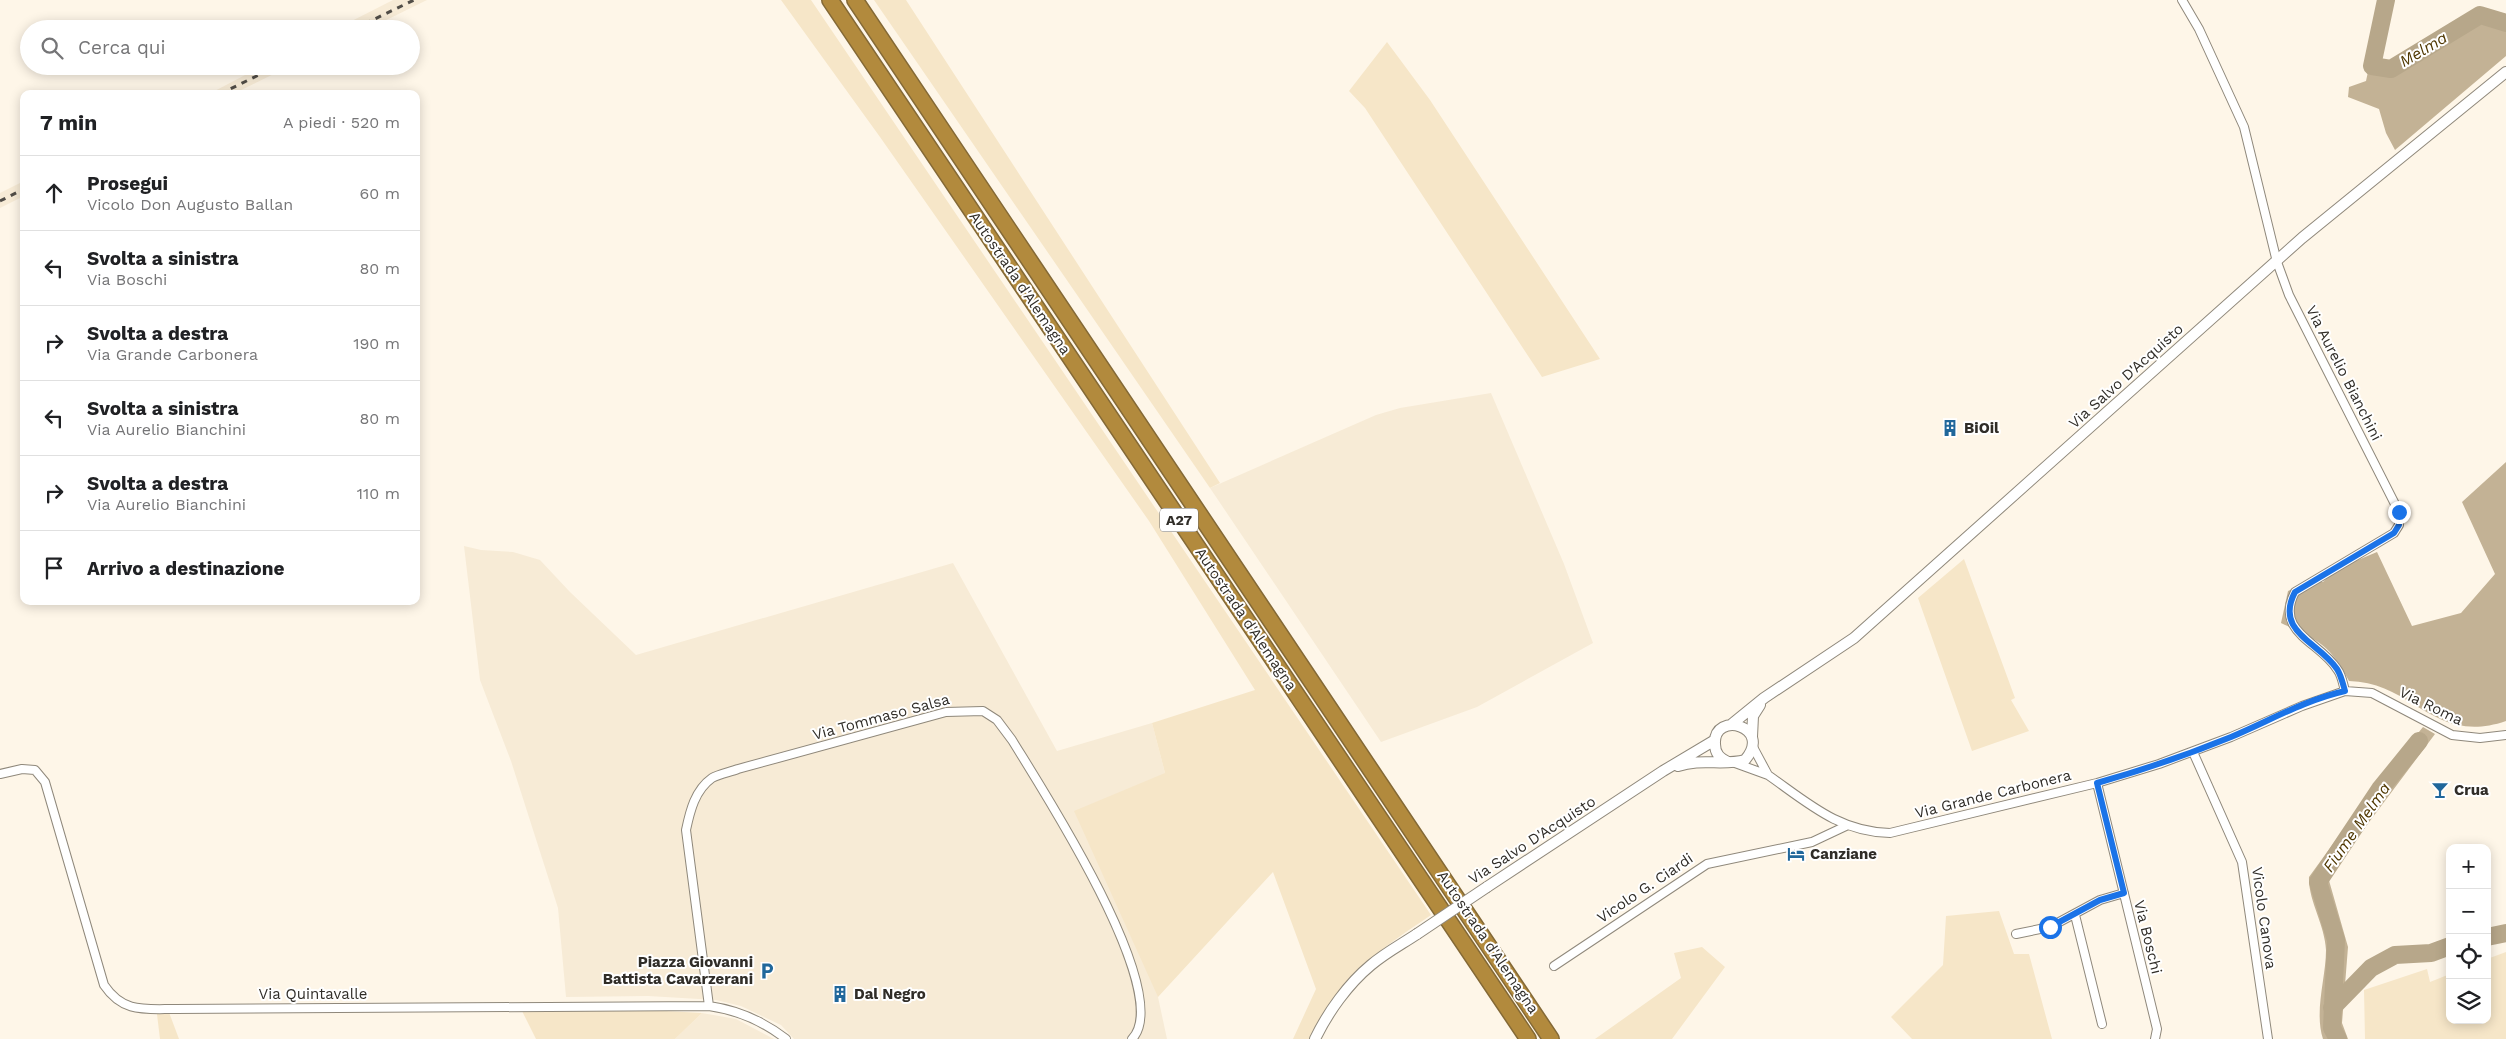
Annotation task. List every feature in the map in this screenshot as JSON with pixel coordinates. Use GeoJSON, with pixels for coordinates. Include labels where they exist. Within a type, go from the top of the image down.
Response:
{"type":"FeatureCollection","features":[{"type":"Feature","properties":{"kind":"highway","name":"Autostrada d'Alemagna"},"geometry":{"type":"LineString","coordinates":[[830,0],[1528,1039]]}},
{"type":"Feature","properties":{"kind":"highway","name":"Autostrada d'Alemagna"},"geometry":{"type":"LineString","coordinates":[[855,0],[1552,1039]]}},
{"type":"Feature","properties":{"kind":"street","name":"Via Aurelio Bianchini"},"geometry":{"type":"LineString","coordinates":[[2182,0],[2199,29],[2244,127],[2277,262],[2289,295],[2399,512],[2400,519],[2394,533],[2295,592],[2288,605],[2290,620],[2306,640],[2338,670],[2345,691]]}},
{"type":"Feature","properties":{"kind":"street","name":"Via Salvo D'Acquisto"},"geometry":{"type":"LineString","coordinates":[[1315,1039],[1325,1018],[1371,965],[1663,771],[1715,740],[1719,731],[1732,724],[1764,698],[1854,638],[2302,238],[2506,72]]}},
{"type":"Feature","properties":{"kind":"street","name":"Via Roma"},"geometry":{"type":"LineString","coordinates":[[2345,691],[2372,693],[2452,735],[2480,738],[2506,735]]}},
{"type":"Feature","properties":{"kind":"street","name":"Via Grande Carbonera"},"geometry":{"type":"LineString","coordinates":[[1731,763],[1768,774],[1819,811],[1846,826],[1869,832],[1890,833],[2097,783],[2193,752],[2302,706],[2345,691]]}},
{"type":"Feature","properties":{"kind":"street","name":"Via Salvo D'Acquisto"},"geometry":{"type":"LineString","coordinates":[[1752,742],[1753,716],[1764,698]]}},
{"type":"Feature","properties":{"kind":"street","name":"Via Tommaso Salsa"},"geometry":{"type":"LineString","coordinates":[[709,1006],[686,830],[690,810],[699,792],[712,778],[738,769],[946,712],[983,711],[997,720],[1012,740],[1089,870],[1114,918],[1141,997],[1141,1022],[1132,1039]]}},
{"type":"Feature","properties":{"kind":"street"},"geometry":{"type":"LineString","coordinates":[[1715,740],[1715,750],[1720,758],[1731,763],[1745,760],[1752,742],[1747,730],[1732,724]]}},
{"type":"Feature","properties":{"kind":"street","name":"Via Grande Carbonera"},"geometry":{"type":"LineString","coordinates":[[1752,742],[1768,774]]}},
{"type":"Feature","properties":{"kind":"street","name":"Vicolo Canova"},"geometry":{"type":"LineString","coordinates":[[2193,752],[2242,862],[2268,1039]]}},
{"type":"Feature","properties":{"kind":"street","name":"Via Salvo D'Acquisto"},"geometry":{"type":"LineString","coordinates":[[1663,771],[1695,762],[1731,763]]}},
{"type":"Feature","properties":{"kind":"street","name":"Via Quintavalle"},"geometry":{"type":"LineString","coordinates":[[0,774],[22,769],[35,770],[45,782],[104,985],[112,998],[127,1006],[175,1009],[709,1006],[731,1009],[760,1022],[786,1039]]}},
{"type":"Feature","properties":{"kind":"street","name":"Via Boschi"},"geometry":{"type":"LineString","coordinates":[[2097,783],[2157,1029],[2155,1039]]}},
{"type":"Feature","properties":{"kind":"street","name":"Vicolo G. Ciardi"},"geometry":{"type":"LineString","coordinates":[[1554,966],[1707,864],[1812,842],[1846,826]]}},
{"type":"Feature","properties":{"kind":"street"},"geometry":{"type":"LineString","coordinates":[[2016,934],[2050,927],[2100,900],[2124,893]]}},
{"type":"Feature","properties":{"kind":"street"},"geometry":{"type":"LineString","coordinates":[[2075,915],[2102,1024]]}},
{"type":"Feature","properties":{"kind":"shaded area"},"geometry":{"type":"Polygon","coordinates":[[[393,0],[427,0],[386,20],[354,20],[393,0]]]}},
{"type":"Feature","properties":{"kind":"shaded area"},"geometry":{"type":"Polygon","coordinates":[[[781,0],[811,0],[1431,915],[1376,954],[1347,982],[1334,998],[1310,1039],[1293,1039],[1316,989],[1273,872],[1158,997],[1074,811],[1165,773],[1152,723],[1255,690],[1149,521],[880,137],[781,0]]]}},
{"type":"Feature","properties":{"kind":"shaded area"},"geometry":{"type":"Polygon","coordinates":[[[874,0],[906,0],[1220,483],[1210,488],[874,0]]]}},
{"type":"Feature","properties":{"kind":"shaded area"},"geometry":{"type":"Polygon","coordinates":[[[2506,17],[2506,56],[2395,150],[2386,133],[2379,109],[2348,97],[2349,87],[2366,81],[2372,53],[2387,63],[2427,45],[2441,30],[2455,23],[2506,17]]]}},
{"type":"Feature","properties":{"kind":"shaded area"},"geometry":{"type":"Polygon","coordinates":[[[1387,42],[1430,100],[1600,359],[1542,377],[1365,108],[1349,91],[1387,42]]]}},
{"type":"Feature","properties":{"kind":"shaded area"},"geometry":{"type":"Polygon","coordinates":[[[245,75],[272,75],[241,90],[217,90],[245,75]]]}},
{"type":"Feature","properties":{"kind":"shaded area"},"geometry":{"type":"Polygon","coordinates":[[[20,183],[20,198],[0,208],[0,193],[20,183]]]}},
{"type":"Feature","properties":{"kind":"shaded area"},"geometry":{"type":"Polygon","coordinates":[[[1491,393],[1564,564],[1593,643],[1477,707],[1381,742],[1210,488],[1376,415],[1400,408],[1491,393]]]}},
{"type":"Feature","properties":{"kind":"shaded area"},"geometry":{"type":"Polygon","coordinates":[[[2506,462],[2506,721],[2481,726],[2460,725],[2442,720],[2390,691],[2371,684],[2349,681],[2329,651],[2321,644],[2281,623],[2288,591],[2309,581],[2323,582],[2334,570],[2377,552],[2412,626],[2461,613],[2495,574],[2462,502],[2506,462]]]}},
{"type":"Feature","properties":{"kind":"shaded area"},"geometry":{"type":"Polygon","coordinates":[[[464,546],[481,550],[513,552],[540,560],[570,592],[636,655],[953,563],[1057,751],[1152,723],[1165,773],[1158,997],[1167,1039],[794,1039],[781,1025],[741,1006],[716,1000],[648,996],[566,997],[558,908],[511,761],[480,680],[464,546]]]}},
{"type":"Feature","properties":{"kind":"shaded area"},"geometry":{"type":"Polygon","coordinates":[[[1964,559],[2015,698],[2011,700],[2029,731],[1972,751],[1918,598],[1964,559]]]}},
{"type":"Feature","properties":{"kind":"shaded area"},"geometry":{"type":"Polygon","coordinates":[[[2423,727],[2435,734],[2328,877],[2348,947],[2342,1023],[2348,1039],[2323,1039],[2320,1006],[2326,950],[2323,931],[2311,895],[2309,877],[2378,782],[2423,727]]]}},
{"type":"Feature","properties":{"kind":"shaded area"},"geometry":{"type":"Polygon","coordinates":[[[1999,911],[2014,954],[2029,954],[2052,1039],[1912,1039],[1891,1017],[1943,965],[1946,916],[1999,911]]]}},
{"type":"Feature","properties":{"kind":"shaded area"},"geometry":{"type":"Polygon","coordinates":[[[1702,947],[1725,967],[1672,1039],[1595,1039],[1681,978],[1674,953],[1702,947]]]}},
{"type":"Feature","properties":{"kind":"shaded area"},"geometry":{"type":"Polygon","coordinates":[[[2506,952],[2506,1039],[2365,1039],[2364,990],[2427,969],[2430,982],[2446,976],[2446,1024],[2491,1024],[2491,958],[2506,952]]]}},
{"type":"Feature","properties":{"kind":"shaded area"},"geometry":{"type":"Polygon","coordinates":[[[156,1006],[167,1007],[179,1039],[160,1039],[156,1006]]]}},
{"type":"Feature","properties":{"kind":"shaded area"},"geometry":{"type":"Polygon","coordinates":[[[648,1010],[702,1013],[675,1039],[536,1039],[522,1011],[648,1010]]]}},
{"type":"Feature","properties":{"kind":"shaded area"},"geometry":{"type":"Polygon","coordinates":[[[702,1013],[736,1019],[774,1039],[675,1039],[702,1013]]]}},
{"type":"Feature","properties":{"kind":"waterway","name":"Melma"},"geometry":{"type":"LineString","coordinates":[[2386,0],[2372,66],[2391,69],[2480,15],[2506,23]]}},
{"type":"Feature","properties":{"kind":"waterway","name":"Fiume Melma"},"geometry":{"type":"LineString","coordinates":[[2338,1039],[2332,1028],[2336,940],[2318,882],[2380,789],[2419,741]]}},
{"type":"Feature","properties":{"kind":"waterway"},"geometry":{"type":"LineString","coordinates":[[2491,936],[2506,933]]}},
{"type":"Feature","properties":{"kind":"waterway"},"geometry":{"type":"LineString","coordinates":[[2332,1008],[2371,968],[2395,955],[2431,953],[2446,947]]}},
{"type":"Feature","properties":{"kind":"railway"},"geometry":{"type":"LineString","coordinates":[[373,20],[414,0]]}},
{"type":"Feature","properties":{"kind":"railway"},"geometry":{"type":"LineString","coordinates":[[228,90],[259,75]]}},
{"type":"Feature","properties":{"kind":"railway"},"geometry":{"type":"LineString","coordinates":[[0,201],[20,191]]}},
{"type":"Feature","properties":{"kind":"place","name":"BiOil"},"geometry":{"type":"Point","coordinates":[1950,428]}},
{"type":"Feature","properties":{"kind":"place","name":"Crua"},"geometry":{"type":"Point","coordinates":[2440,790]}},
{"type":"Feature","properties":{"kind":"place","name":"Canziane"},"geometry":{"type":"Point","coordinates":[1796,854]}},
{"type":"Feature","properties":{"kind":"place","name":"Piazza Giovanni Battista Cavarzerani"},"geometry":{"type":"Point","coordinates":[767,971]}},
{"type":"Feature","properties":{"kind":"place","name":"Dal Negro"},"geometry":{"type":"Point","coordinates":[840,994]}},
{"type":"Feature","properties":{"kind":"route"},"geometry":{"type":"LineString","coordinates":[[2050,927],[2068,919],[2100,900],[2124,893],[2097,783],[2159,764],[2231,737],[2332,694],[2345,691],[2338,670],[2306,640],[2290,620],[2288,605],[2295,592],[2394,533],[2399,525],[2399,512]]}}]}
